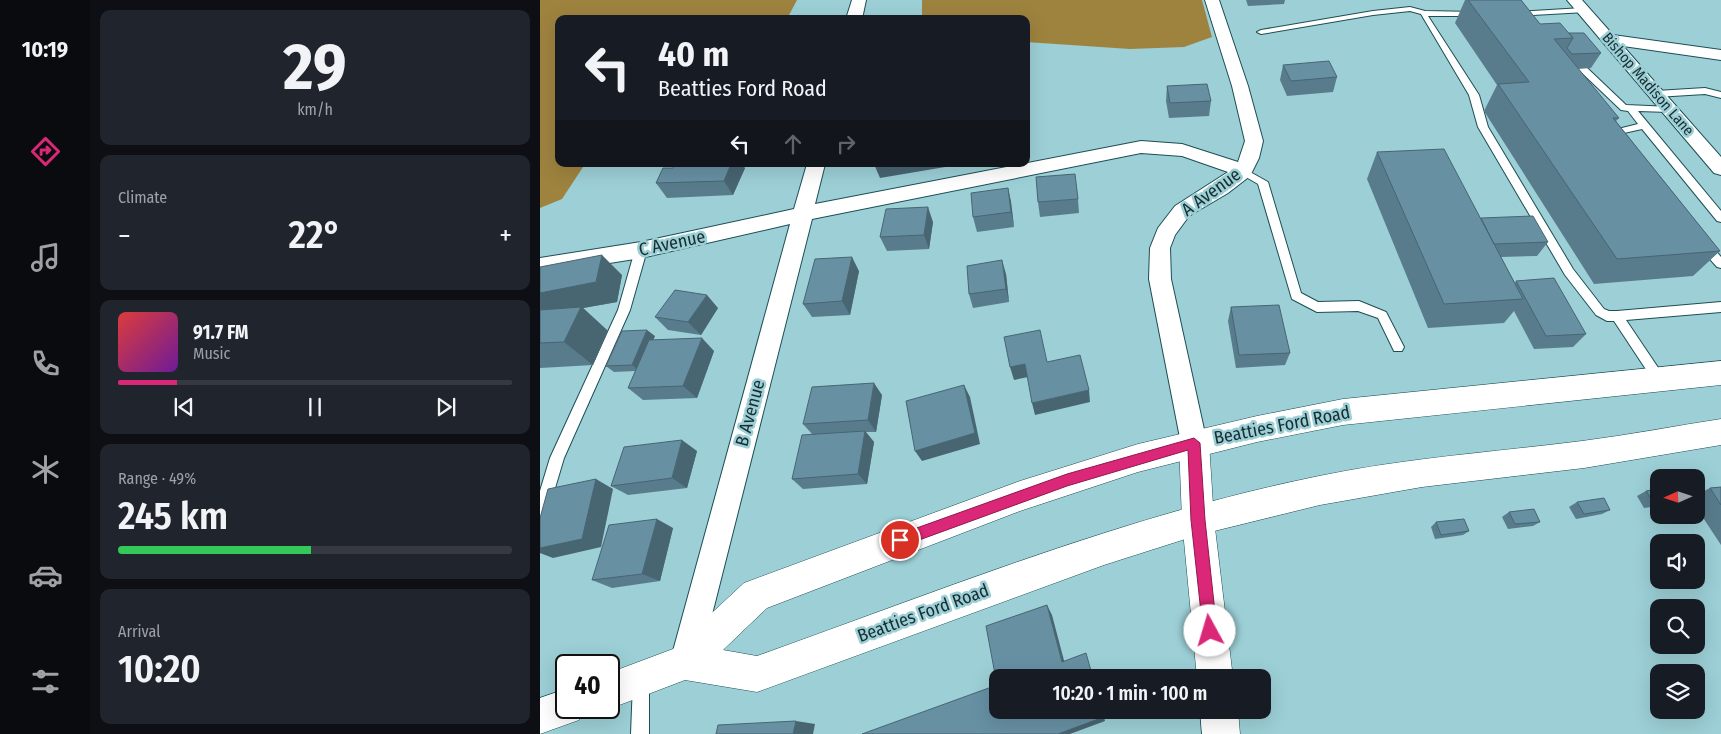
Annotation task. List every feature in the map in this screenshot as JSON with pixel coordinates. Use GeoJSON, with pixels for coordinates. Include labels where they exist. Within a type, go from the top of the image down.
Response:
{"type":"FeatureCollection","features":[{"type":"Feature","properties":{"kind":"main road","name":"Beatties Ford Road"},"geometry":{"type":"LineString","coordinates":[[620,687],[684,662],[756,595],[1067,480],[1194,443],[1342,412],[1721,373]]}},
{"type":"Feature","properties":{"kind":"main road","name":"Beatties Ford Road"},"geometry":{"type":"LineString","coordinates":[[684,662],[757,674],[1026,575],[1198,520],[1264,503],[1370,481],[1584,454],[1721,432]]}},
{"type":"Feature","properties":{"kind":"main road"},"geometry":{"type":"LineString","coordinates":[[1194,443],[1198,520],[1214,669]]}},
{"type":"Feature","properties":{"kind":"main road"},"geometry":{"type":"LineString","coordinates":[[540,717],[555,711]]}},
{"type":"Feature","properties":{"kind":"main road"},"geometry":{"type":"LineString","coordinates":[[1220,719],[1221,734]]}},
{"type":"Feature","properties":{"kind":"street"},"geometry":{"type":"LineString","coordinates":[[855,15],[859,0]]}},
{"type":"Feature","properties":{"kind":"street","name":"A Avenue"},"geometry":{"type":"LineString","coordinates":[[1194,443],[1160,279],[1160,248],[1165,233],[1182,211],[1221,188],[1242,171],[1250,158],[1253,133],[1212,0]]}},
{"type":"Feature","properties":{"kind":"street","name":"Bishop Madison Lane"},"geometry":{"type":"LineString","coordinates":[[1579,5],[1721,169]]}},
{"type":"Feature","properties":{"kind":"street"},"geometry":{"type":"LineString","coordinates":[[1608,39],[1721,55]]}},
{"type":"Feature","properties":{"kind":"street","name":"C Avenue"},"geometry":{"type":"LineString","coordinates":[[540,266],[642,250],[802,214],[1141,148],[1165,147],[1188,150],[1242,171]]}},
{"type":"Feature","properties":{"kind":"street","name":"B Avenue"},"geometry":{"type":"LineString","coordinates":[[684,662],[815,167]]}},
{"type":"Feature","properties":{"kind":"lane"},"geometry":{"type":"LineString","coordinates":[[1416,0],[1426,13],[1426,22],[1474,95],[1483,127],[1569,272],[1600,312],[1607,316],[1617,316],[1721,307]]}},
{"type":"Feature","properties":{"kind":"lane"},"geometry":{"type":"LineString","coordinates":[[1506,14],[1539,17],[1579,5]]}},
{"type":"Feature","properties":{"kind":"lane"},"geometry":{"type":"LineString","coordinates":[[1526,6],[1539,17]]}},
{"type":"Feature","properties":{"kind":"lane"},"geometry":{"type":"LineString","coordinates":[[1261,32],[1410,9],[1426,13],[1479,11]]}},
{"type":"Feature","properties":{"kind":"lane"},"geometry":{"type":"LineString","coordinates":[[1582,68],[1624,108],[1632,110],[1669,109]]}},
{"type":"Feature","properties":{"kind":"lane"},"geometry":{"type":"LineString","coordinates":[[1656,94],[1705,91],[1721,95]]}},
{"type":"Feature","properties":{"kind":"lane"},"geometry":{"type":"LineString","coordinates":[[1632,110],[1721,218]]}},
{"type":"Feature","properties":{"kind":"lane"},"geometry":{"type":"LineString","coordinates":[[1626,151],[1618,135],[1621,132],[1645,125]]}},
{"type":"Feature","properties":{"kind":"lane"},"geometry":{"type":"LineString","coordinates":[[1242,171],[1263,182],[1296,296],[1317,307],[1359,306],[1382,315],[1398,348]]}},
{"type":"Feature","properties":{"kind":"lane"},"geometry":{"type":"LineString","coordinates":[[1693,233],[1721,264]]}},
{"type":"Feature","properties":{"kind":"lane"},"geometry":{"type":"LineString","coordinates":[[540,515],[557,458],[624,310],[642,250]]}},
{"type":"Feature","properties":{"kind":"lane"},"geometry":{"type":"LineString","coordinates":[[1617,316],[1659,380]]}},
{"type":"Feature","properties":{"kind":"lane"},"geometry":{"type":"LineString","coordinates":[[640,734],[641,679]]}},
{"type":"Feature","properties":{"kind":"shaded area"},"geometry":{"type":"Polygon","coordinates":[[[540,0],[797,0],[789,15],[555,15],[555,167],[583,167],[562,199],[540,208],[540,0]]]}},
{"type":"Feature","properties":{"kind":"shaded area"},"geometry":{"type":"Polygon","coordinates":[[[922,0],[1202,0],[1212,37],[1184,47],[1130,49],[1030,42],[1030,15],[922,15],[922,0]]]}},
{"type":"Feature","properties":{"kind":"building"},"geometry":{"type":"Polygon","coordinates":[[[1468,0],[1521,0],[1540,24],[1560,23],[1573,38],[1554,39],[1619,118],[1613,118],[1720,251],[1617,259],[1498,84],[1529,82],[1468,0]]]}},
{"type":"Feature","properties":{"kind":"building"},"geometry":{"type":"Polygon","coordinates":[[[1569,33],[1584,33],[1601,53],[1572,54],[1567,48],[1573,38],[1569,33]]]}},
{"type":"Feature","properties":{"kind":"building"},"geometry":{"type":"Polygon","coordinates":[[[1329,61],[1337,77],[1291,81],[1283,65],[1329,61]]]}},
{"type":"Feature","properties":{"kind":"building"},"geometry":{"type":"Polygon","coordinates":[[[1207,84],[1211,101],[1170,103],[1167,86],[1207,84]]]}},
{"type":"Feature","properties":{"kind":"building"},"geometry":{"type":"Polygon","coordinates":[[[1444,149],[1523,299],[1444,304],[1377,152],[1444,149]]]}},
{"type":"Feature","properties":{"kind":"building"},"geometry":{"type":"Polygon","coordinates":[[[730,167],[724,181],[656,183],[663,168],[730,167]]]}},
{"type":"Feature","properties":{"kind":"building"},"geometry":{"type":"Polygon","coordinates":[[[1075,174],[1078,199],[1038,202],[1036,177],[1075,174]]]}},
{"type":"Feature","properties":{"kind":"building"},"geometry":{"type":"Polygon","coordinates":[[[1008,188],[1011,212],[973,217],[971,193],[1008,188]]]}},
{"type":"Feature","properties":{"kind":"building"},"geometry":{"type":"Polygon","coordinates":[[[928,207],[924,235],[880,237],[886,209],[928,207]]]}},
{"type":"Feature","properties":{"kind":"building"},"geometry":{"type":"Polygon","coordinates":[[[1533,216],[1548,242],[1494,244],[1481,218],[1533,216]]]}},
{"type":"Feature","properties":{"kind":"building"},"geometry":{"type":"Polygon","coordinates":[[[602,255],[596,282],[540,293],[540,267],[602,255]]]}},
{"type":"Feature","properties":{"kind":"building"},"geometry":{"type":"Polygon","coordinates":[[[852,257],[842,301],[803,304],[815,259],[852,257]]]}},
{"type":"Feature","properties":{"kind":"building"},"geometry":{"type":"Polygon","coordinates":[[[1002,260],[1006,289],[969,294],[967,266],[1002,260]]]}},
{"type":"Feature","properties":{"kind":"building"},"geometry":{"type":"Polygon","coordinates":[[[1554,278],[1586,334],[1546,336],[1516,281],[1554,278]]]}},
{"type":"Feature","properties":{"kind":"building"},"geometry":{"type":"Polygon","coordinates":[[[675,290],[707,295],[688,322],[655,317],[675,290]]]}},
{"type":"Feature","properties":{"kind":"building"},"geometry":{"type":"Polygon","coordinates":[[[1279,305],[1290,353],[1239,355],[1231,307],[1279,305]]]}},
{"type":"Feature","properties":{"kind":"building"},"geometry":{"type":"Polygon","coordinates":[[[581,307],[564,342],[540,343],[540,310],[581,307]]]}},
{"type":"Feature","properties":{"kind":"building"},"geometry":{"type":"Polygon","coordinates":[[[647,330],[632,365],[606,366],[622,331],[647,330]]]}},
{"type":"Feature","properties":{"kind":"building"},"geometry":{"type":"Polygon","coordinates":[[[1040,330],[1047,362],[1080,355],[1089,390],[1032,403],[1025,364],[1010,367],[1004,337],[1040,330]]]}},
{"type":"Feature","properties":{"kind":"building"},"geometry":{"type":"Polygon","coordinates":[[[702,338],[683,386],[628,388],[649,340],[702,338]]]}},
{"type":"Feature","properties":{"kind":"building"},"geometry":{"type":"Polygon","coordinates":[[[874,383],[868,420],[803,424],[812,387],[874,383]]]}},
{"type":"Feature","properties":{"kind":"building"},"geometry":{"type":"Polygon","coordinates":[[[964,385],[975,433],[915,451],[906,401],[964,385]]]}},
{"type":"Feature","properties":{"kind":"building"},"geometry":{"type":"Polygon","coordinates":[[[865,431],[858,474],[792,479],[802,435],[865,431]]]}},
{"type":"Feature","properties":{"kind":"building"},"geometry":{"type":"Polygon","coordinates":[[[682,440],[672,478],[611,486],[624,447],[682,440]]]}},
{"type":"Feature","properties":{"kind":"building"},"geometry":{"type":"Polygon","coordinates":[[[596,479],[582,539],[540,548],[540,518],[548,489],[596,479]]]}},
{"type":"Feature","properties":{"kind":"building"},"geometry":{"type":"Polygon","coordinates":[[[1721,487],[1721,505],[1710,488],[1721,487]]]}},
{"type":"Feature","properties":{"kind":"building"},"geometry":{"type":"Polygon","coordinates":[[[1604,498],[1610,510],[1584,514],[1577,502],[1604,498]]]}},
{"type":"Feature","properties":{"kind":"building"},"geometry":{"type":"Polygon","coordinates":[[[1534,509],[1540,522],[1515,524],[1509,512],[1534,509]]]}},
{"type":"Feature","properties":{"kind":"building"},"geometry":{"type":"Polygon","coordinates":[[[657,519],[642,574],[592,580],[609,525],[657,519]]]}},
{"type":"Feature","properties":{"kind":"building"},"geometry":{"type":"Polygon","coordinates":[[[1464,519],[1469,531],[1441,535],[1436,522],[1464,519]]]}},
{"type":"Feature","properties":{"kind":"building"},"geometry":{"type":"Polygon","coordinates":[[[1047,605],[1062,662],[1086,653],[1090,669],[994,669],[986,626],[1047,605]]]}},
{"type":"Feature","properties":{"kind":"building"},"geometry":{"type":"Polygon","coordinates":[[[989,688],[989,719],[1099,719],[1058,734],[862,734],[989,688]]]}},
{"type":"Feature","properties":{"kind":"building"},"geometry":{"type":"Polygon","coordinates":[[[796,721],[793,734],[716,734],[718,725],[796,721]]]}},
{"type":"Feature","properties":{"kind":"route"},"geometry":{"type":"LineString","coordinates":[[900,540],[1067,480],[1194,443],[1198,520],[1210,631]]}}]}
